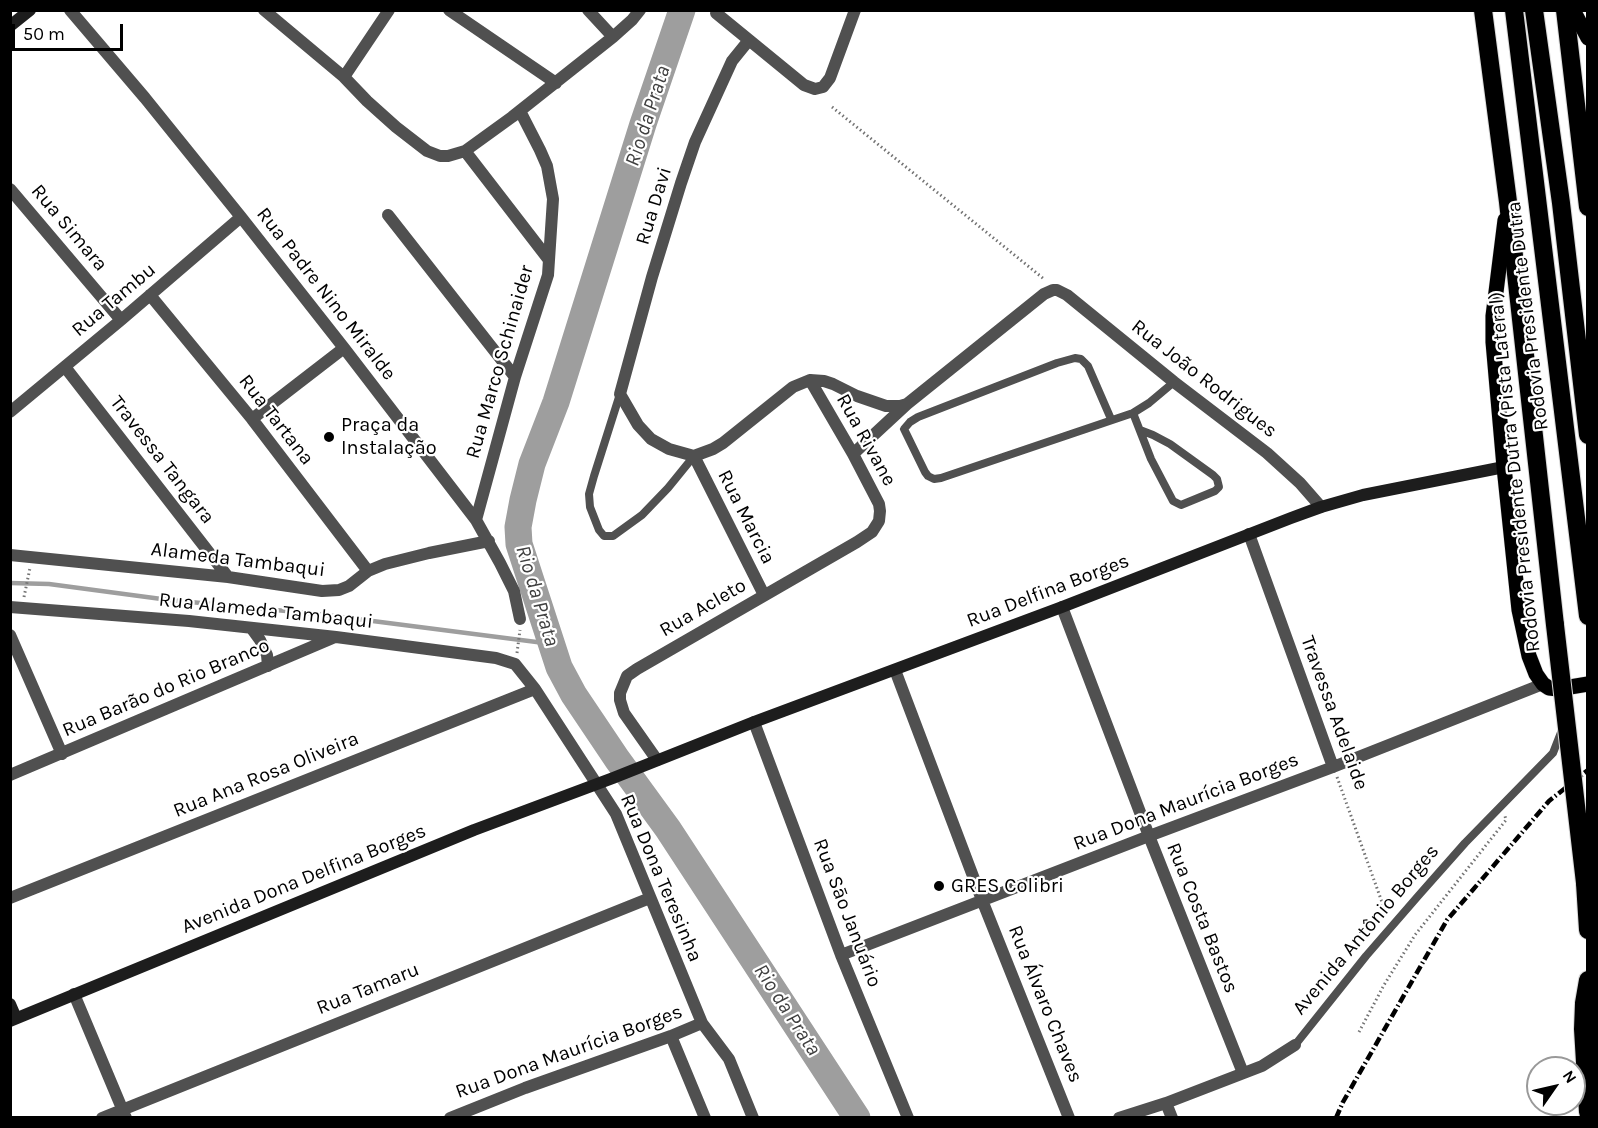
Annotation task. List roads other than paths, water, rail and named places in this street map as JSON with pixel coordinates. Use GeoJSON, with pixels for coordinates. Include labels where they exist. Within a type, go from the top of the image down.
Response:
{"type":"FeatureCollection","features":[{"type":"Feature","properties":{"kind":"highway","name":"Rodovia Presidente Dutra (Pista Lateral)"},"geometry":{"type":"LineString","coordinates":[[1483,10],[1508,202],[1585,883],[1587,930]]}},
{"type":"Feature","properties":{"kind":"highway","name":"Rodovia Presidente Dutra"},"geometry":{"type":"LineString","coordinates":[[1514,10],[1587,616]]}},
{"type":"Feature","properties":{"kind":"highway"},"geometry":{"type":"LineString","coordinates":[[1534,10],[1560,203],[1587,435]]}},
{"type":"Feature","properties":{"kind":"highway"},"geometry":{"type":"LineString","coordinates":[[1565,10],[1587,207]]}},
{"type":"Feature","properties":{"kind":"highway"},"geometry":{"type":"LineString","coordinates":[[1587,980],[1583,1029],[1587,1112]]}},
{"type":"Feature","properties":{"kind":"main road"},"geometry":{"type":"LineString","coordinates":[[1573,10],[1587,38]]}},
{"type":"Feature","properties":{"kind":"main road"},"geometry":{"type":"LineString","coordinates":[[1508,202],[1492,328],[1520,610],[1532,663],[1543,684],[1553,688],[1570,688],[1587,684]]}},
{"type":"Feature","properties":{"kind":"street"},"geometry":{"type":"LineString","coordinates":[[10,26],[30,10]]}},
{"type":"Feature","properties":{"kind":"street","name":"Rua Padre Nino Miralde"},"geometry":{"type":"LineString","coordinates":[[70,10],[241,217],[476,520],[514,591],[520,626]]}},
{"type":"Feature","properties":{"kind":"street"},"geometry":{"type":"LineString","coordinates":[[264,10],[344,77],[388,120],[427,151],[440,156],[465,151],[520,111],[613,37],[633,20],[640,10]]}},
{"type":"Feature","properties":{"kind":"street"},"geometry":{"type":"LineString","coordinates":[[344,77],[389,10]]}},
{"type":"Feature","properties":{"kind":"street"},"geometry":{"type":"LineString","coordinates":[[449,10],[556,83]]}},
{"type":"Feature","properties":{"kind":"street"},"geometry":{"type":"LineString","coordinates":[[588,10],[613,37]]}},
{"type":"Feature","properties":{"kind":"street"},"geometry":{"type":"LineString","coordinates":[[716,13],[804,85],[820,89],[830,78],[851,12]]}},
{"type":"Feature","properties":{"kind":"street","name":"Rua Davi"},"geometry":{"type":"LineString","coordinates":[[620,394],[695,142],[732,60],[749,40]]}},
{"type":"Feature","properties":{"kind":"street","name":"Rua Marco Schinaider"},"geometry":{"type":"LineString","coordinates":[[476,520],[514,377],[548,275],[553,199],[547,166],[520,111]]}},
{"type":"Feature","properties":{"kind":"street"},"geometry":{"type":"LineString","coordinates":[[465,151],[549,260]]}},
{"type":"Feature","properties":{"kind":"street","name":"Rua Simara"},"geometry":{"type":"LineString","coordinates":[[10,189],[121,320]]}},
{"type":"Feature","properties":{"kind":"street"},"geometry":{"type":"LineString","coordinates":[[388,215],[514,377]]}},
{"type":"Feature","properties":{"kind":"street","name":"Rua Tambu"},"geometry":{"type":"LineString","coordinates":[[10,412],[241,217]]}},
{"type":"Feature","properties":{"kind":"street","name":"Rua João Rodrigues"},"geometry":{"type":"LineString","coordinates":[[907,404],[1044,294],[1057,290],[1067,295],[1287,470],[1321,507]]}},
{"type":"Feature","properties":{"kind":"street","name":"Rua Tartana"},"geometry":{"type":"LineString","coordinates":[[150,295],[252,420],[368,572]]}},
{"type":"Feature","properties":{"kind":"street"},"geometry":{"type":"LineString","coordinates":[[252,420],[344,348]]}},
{"type":"Feature","properties":{"kind":"street","name":"Travessa Tangara"},"geometry":{"type":"LineString","coordinates":[[65,367],[228,577]]}},
{"type":"Feature","properties":{"kind":"street"},"geometry":{"type":"LineString","coordinates":[[810,380],[833,384],[857,396],[886,406],[907,404]]}},
{"type":"Feature","properties":{"kind":"street","name":"Rua Davi"},"geometry":{"type":"LineString","coordinates":[[694,456],[713,449],[793,387],[810,380]]}},
{"type":"Feature","properties":{"kind":"street","name":"Rua Rivane"},"geometry":{"type":"LineString","coordinates":[[810,380],[879,504],[879,521]]}},
{"type":"Feature","properties":{"kind":"street"},"geometry":{"type":"LineString","coordinates":[[620,394],[638,425],[651,438],[669,449],[694,456]]}},
{"type":"Feature","properties":{"kind":"street"},"geometry":{"type":"LineString","coordinates":[[853,454],[907,404]]}},
{"type":"Feature","properties":{"kind":"street","name":"Rua Marcia"},"geometry":{"type":"LineString","coordinates":[[694,456],[764,595]]}},
{"type":"Feature","properties":{"kind":"street","name":"Rua Delfina Borges"},"geometry":{"type":"LineString","coordinates":[[613,778],[754,722],[1062,608],[1321,507],[1363,495],[1504,467]]}},
{"type":"Feature","properties":{"kind":"street","name":"Rua Acleto"},"geometry":{"type":"LineString","coordinates":[[657,760],[624,713],[620,693],[627,676],[857,542],[872,532],[879,521]]}},
{"type":"Feature","properties":{"kind":"street","name":"Travessa Adelaide"},"geometry":{"type":"LineString","coordinates":[[1249,534],[1333,767]]}},
{"type":"Feature","properties":{"kind":"street","name":"Alameda Tambaqui"},"geometry":{"type":"LineString","coordinates":[[10,555],[228,577],[322,591],[339,591],[350,586],[368,572],[404,559],[489,541]]}},
{"type":"Feature","properties":{"kind":"street","name":"Rua Alameda Tambaqui"},"geometry":{"type":"LineString","coordinates":[[10,607],[189,621],[336,637],[496,658],[515,664]]}},
{"type":"Feature","properties":{"kind":"street","name":"Rua Costa Bastos"},"geometry":{"type":"LineString","coordinates":[[1062,608],[1243,1074]]}},
{"type":"Feature","properties":{"kind":"street"},"geometry":{"type":"LineString","coordinates":[[252,629],[267,655],[268,666]]}},
{"type":"Feature","properties":{"kind":"street"},"geometry":{"type":"LineString","coordinates":[[10,634],[62,754]]}},
{"type":"Feature","properties":{"kind":"street","name":"Rua Barão do Rio Branco"},"geometry":{"type":"LineString","coordinates":[[10,775],[336,637]]}},
{"type":"Feature","properties":{"kind":"street","name":"Rua Dona Teresinha"},"geometry":{"type":"LineString","coordinates":[[515,664],[535,689],[616,814],[702,1023],[729,1059],[753,1118]]}},
{"type":"Feature","properties":{"kind":"street","name":"Rua Álvaro Chaves"},"geometry":{"type":"LineString","coordinates":[[895,670],[982,900],[1070,1118]]}},
{"type":"Feature","properties":{"kind":"street","name":"Rua Dona Maurícia Borges"},"geometry":{"type":"LineString","coordinates":[[842,955],[1543,684]]}},
{"type":"Feature","properties":{"kind":"street","name":"Rua Ana Rosa Oliveira"},"geometry":{"type":"LineString","coordinates":[[10,898],[535,689]]}},
{"type":"Feature","properties":{"kind":"street","name":"Rua Sāo Januário"},"geometry":{"type":"LineString","coordinates":[[754,722],[842,955],[908,1118]]}},
{"type":"Feature","properties":{"kind":"street","name":"Avenida Dona Delfina Borges"},"geometry":{"type":"LineString","coordinates":[[13,1019],[474,830],[613,778]]}},
{"type":"Feature","properties":{"kind":"street","name":"Rua Tamaru"},"geometry":{"type":"LineString","coordinates":[[102,1118],[124,1113],[650,898]]}},
{"type":"Feature","properties":{"kind":"street"},"geometry":{"type":"LineString","coordinates":[[74,994],[124,1113]]}},
{"type":"Feature","properties":{"kind":"street"},"geometry":{"type":"LineString","coordinates":[[10,1004],[13,1019]]}},
{"type":"Feature","properties":{"kind":"street","name":"Rua Dona Maurícia Borges"},"geometry":{"type":"LineString","coordinates":[[450,1118],[702,1023]]}},
{"type":"Feature","properties":{"kind":"street"},"geometry":{"type":"LineString","coordinates":[[671,1036],[705,1118]]}},
{"type":"Feature","properties":{"kind":"street","name":"Avenida Antônio Borges"},"geometry":{"type":"LineString","coordinates":[[1119,1118],[1243,1074],[1262,1066],[1295,1045]]}},
{"type":"Feature","properties":{"kind":"street"},"geometry":{"type":"LineString","coordinates":[[1166,1102],[1172,1118]]}},
{"type":"Feature","properties":{"kind":"lane"},"geometry":{"type":"LineString","coordinates":[[1577,114],[1587,138]]}},
{"type":"Feature","properties":{"kind":"lane"},"geometry":{"type":"LineString","coordinates":[[1111,419],[1088,366],[1081,359],[1075,358],[918,417],[904,429],[928,476],[934,479],[941,478],[1133,413],[1174,382]]}},
{"type":"Feature","properties":{"kind":"lane","name":"Rua Davi"},"geometry":{"type":"LineString","coordinates":[[620,394],[589,494],[590,507],[599,530],[604,536],[613,536],[642,515],[694,456]]}},
{"type":"Feature","properties":{"kind":"lane"},"geometry":{"type":"LineString","coordinates":[[1133,413],[1140,430],[1160,478],[1175,503],[1184,504],[1215,491],[1219,487],[1213,475],[1170,444],[1140,430]]}},
{"type":"Feature","properties":{"kind":"lane","name":"Avenida Antônio Borges"},"geometry":{"type":"LineString","coordinates":[[1295,1045],[1366,956],[1465,843],[1553,753],[1562,730],[1570,688]]}},
{"type":"Feature","properties":{"kind":"waterway","name":"Rio da Prata"},"geometry":{"type":"LineString","coordinates":[[682,10],[643,124],[556,402],[532,464],[518,527],[519,544],[559,667],[574,695],[668,829],[857,1118]]}},
{"type":"Feature","properties":{"kind":"waterway"},"geometry":{"type":"LineString","coordinates":[[10,583],[49,584],[169,600],[318,614],[552,644]]}},
{"type":"Feature","properties":{"kind":"railway"},"geometry":{"type":"LineString","coordinates":[[1336,1118],[1447,920],[1549,801],[1588,770]]}},
{"type":"Feature","properties":{"kind":"place","name":"Praça da Instalação"},"geometry":{"type":"Point","coordinates":[329,437]}},
{"type":"Feature","properties":{"kind":"place","name":"GRES Colibri"},"geometry":{"type":"Point","coordinates":[939,886]}}]}
